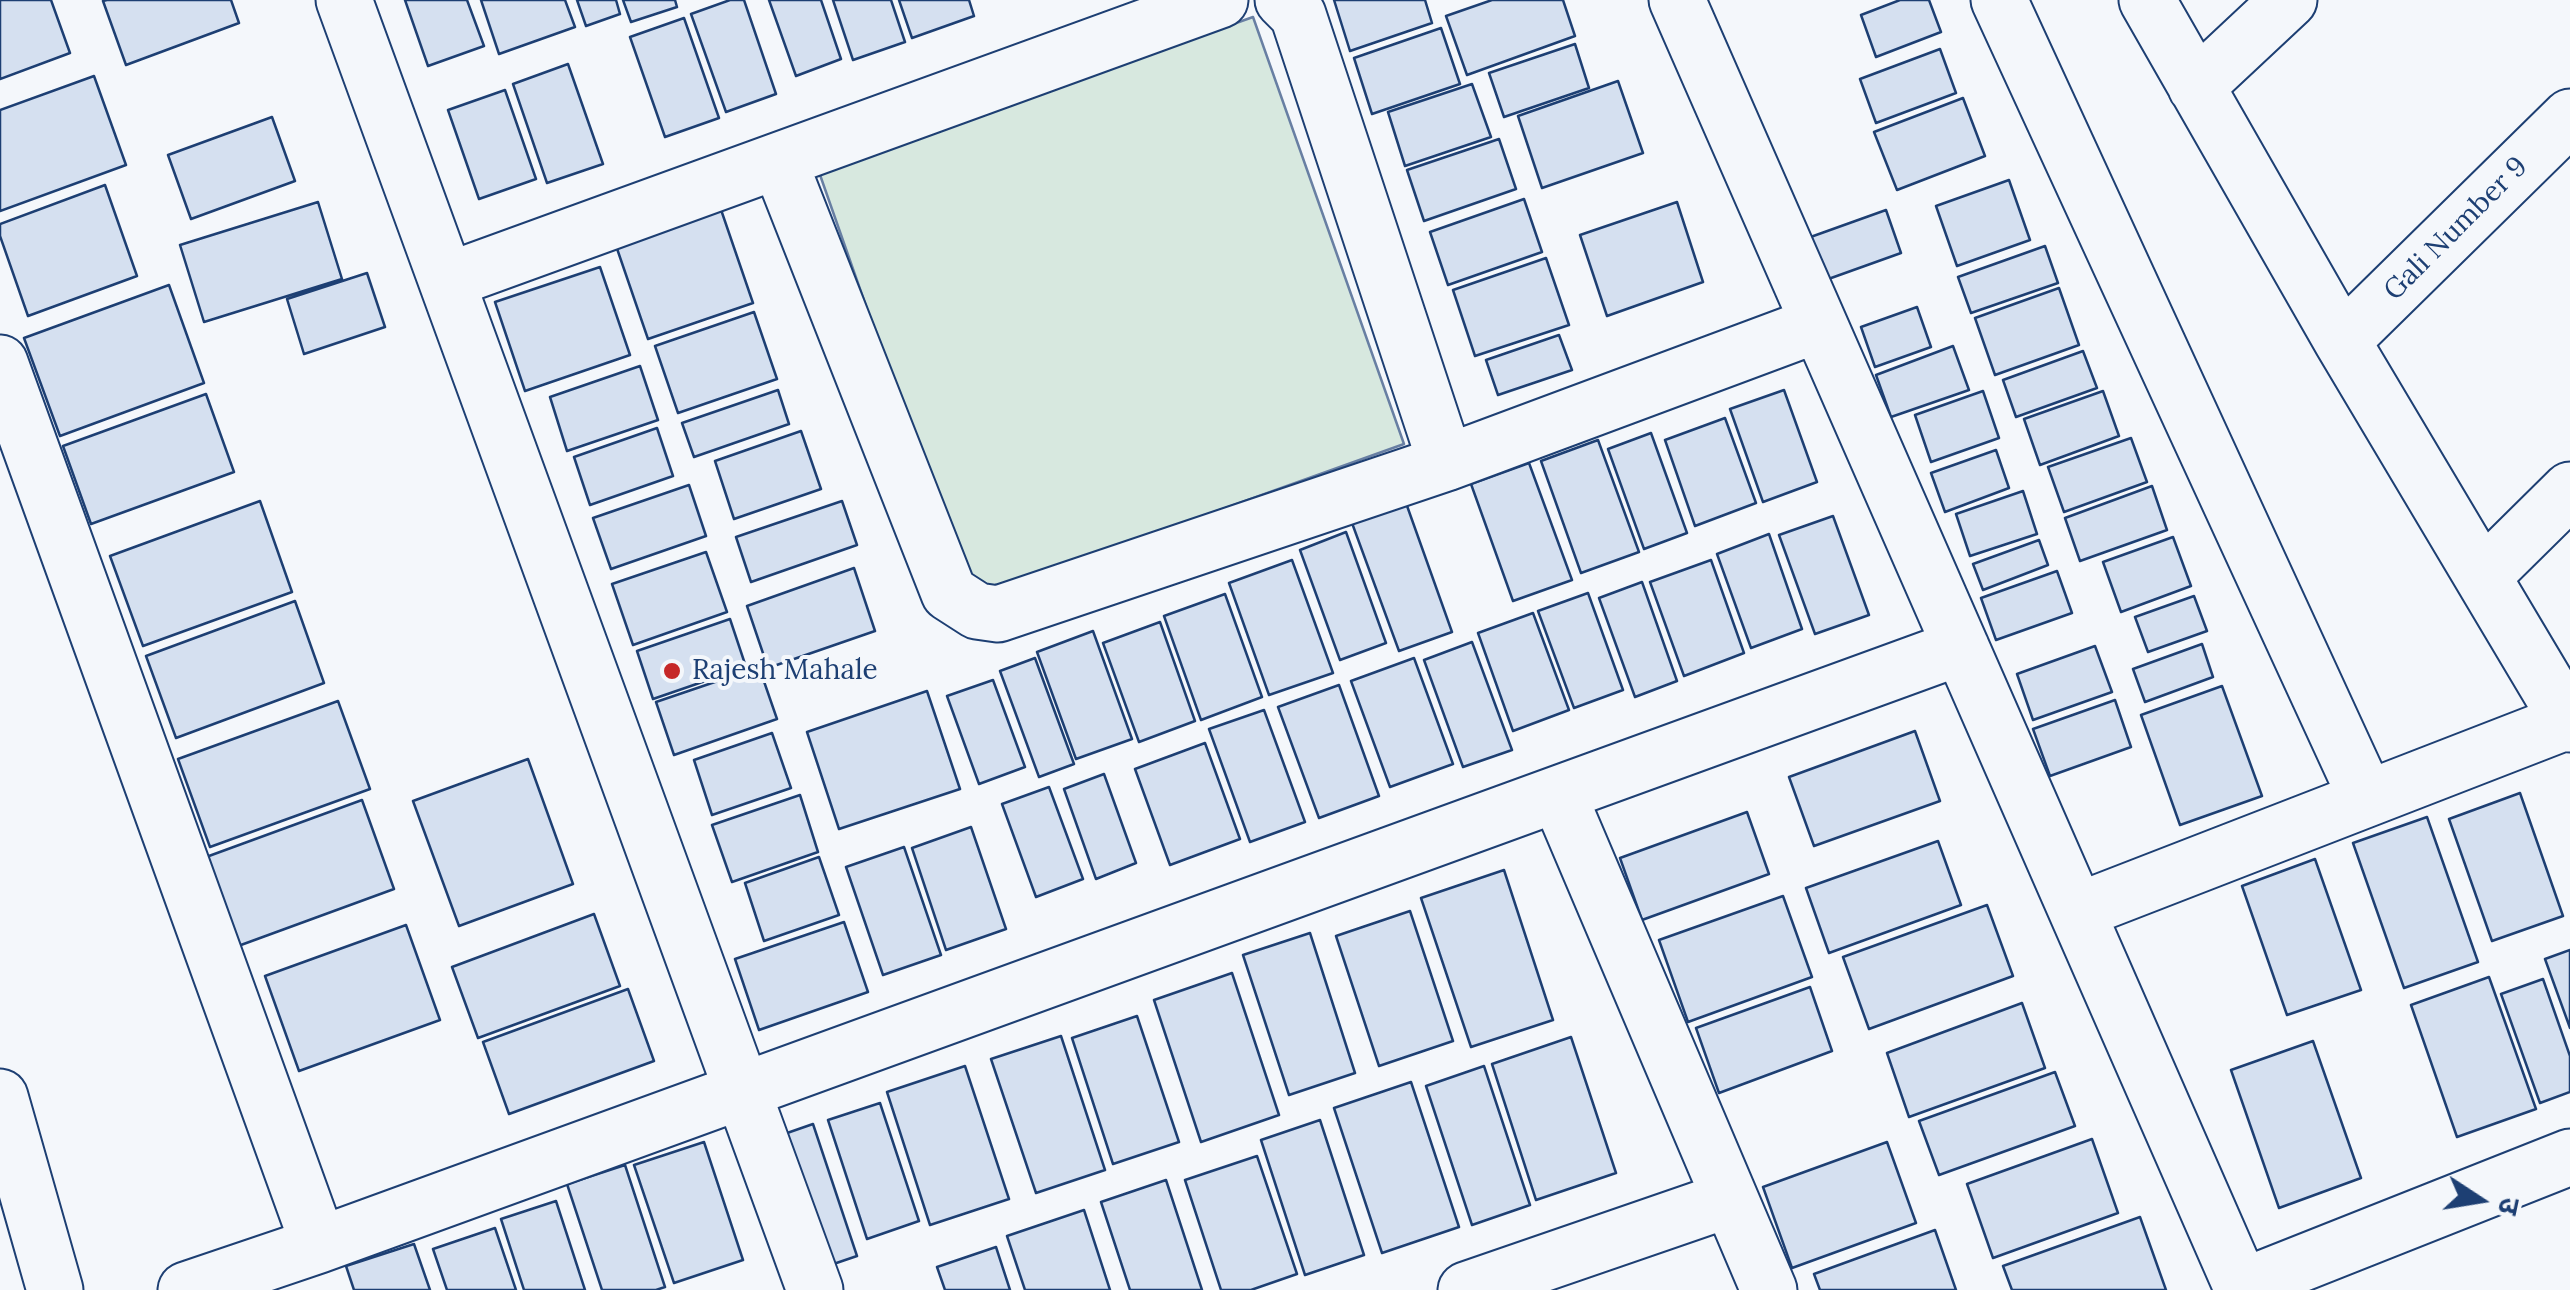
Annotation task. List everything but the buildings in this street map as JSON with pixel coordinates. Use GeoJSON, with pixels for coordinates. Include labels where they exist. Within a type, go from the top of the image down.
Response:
{"type":"FeatureCollection","features":[{"type":"Feature","properties":{"kind":"street"},"geometry":{"type":"LineString","coordinates":[[344,0],[815,1290]]}},
{"type":"Feature","properties":{"kind":"street"},"geometry":{"type":"LineString","coordinates":[[447,282],[1220,0]]}},
{"type":"Feature","properties":{"kind":"street"},"geometry":{"type":"LineString","coordinates":[[1283,0],[1298,16],[1446,462]]}},
{"type":"Feature","properties":{"kind":"street"},"geometry":{"type":"LineString","coordinates":[[1677,0],[2242,1289],[2570,1157]]}},
{"type":"Feature","properties":{"kind":"street"},"geometry":{"type":"LineString","coordinates":[[1999,0],[2367,799]]}},
{"type":"Feature","properties":{"kind":"street"},"geometry":{"type":"LineString","coordinates":[[2078,911],[2569,723],[2342,341],[2147,0]]}},
{"type":"Feature","properties":{"kind":"street"},"geometry":{"type":"LineString","coordinates":[[2196,87],[2289,0]]}},
{"type":"Feature","properties":{"kind":"street","name":"Gali Number 9"},"geometry":{"type":"LineString","coordinates":[[2342,341],[2570,116]]}},
{"type":"Feature","properties":{"kind":"street"},"geometry":{"type":"LineString","coordinates":[[779,161],[949,593],[977,611],[998,614],[1446,462],[1819,324]]}},
{"type":"Feature","properties":{"kind":"street"},"geometry":{"type":"LineString","coordinates":[[0,363],[319,1244]]}},
{"type":"Feature","properties":{"kind":"street"},"geometry":{"type":"LineString","coordinates":[[2483,576],[2570,490]]}},
{"type":"Feature","properties":{"kind":"street"},"geometry":{"type":"LineString","coordinates":[[186,1290],[1960,647]]}},
{"type":"Feature","properties":{"kind":"street"},"geometry":{"type":"LineString","coordinates":[[1558,794],[1769,1290]]}},
{"type":"Feature","properties":{"kind":"street"},"geometry":{"type":"LineString","coordinates":[[0,1097],[54,1290]]}},
{"type":"Feature","properties":{"kind":"street"},"geometry":{"type":"LineString","coordinates":[[1466,1290],[1730,1199]]}},
{"type":"Feature","properties":{"kind":"shaded area"},"geometry":{"type":"Polygon","coordinates":[[[1253,17],[1404,444],[969,600],[819,172],[1253,17]]]}},
{"type":"Feature","properties":{"kind":"place","name":"Rajesh Mahale"},"geometry":{"type":"Point","coordinates":[672,671]}}]}
